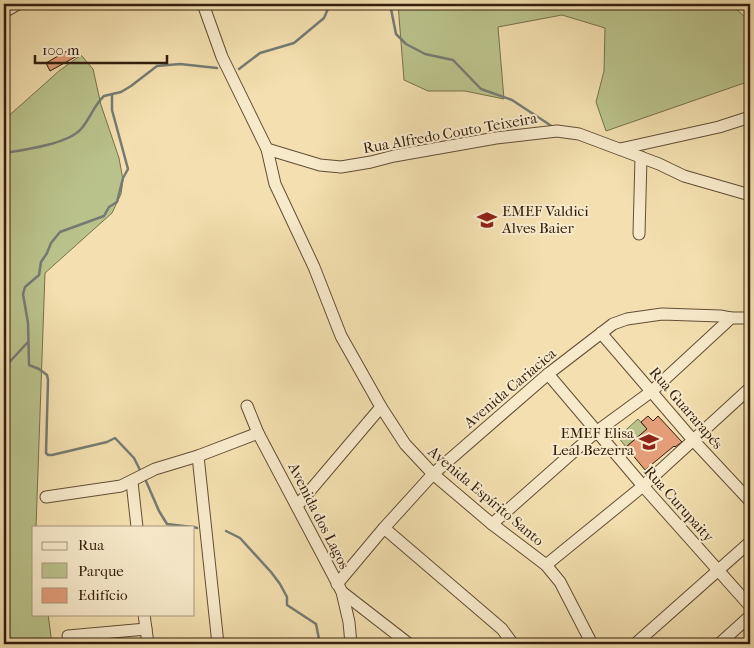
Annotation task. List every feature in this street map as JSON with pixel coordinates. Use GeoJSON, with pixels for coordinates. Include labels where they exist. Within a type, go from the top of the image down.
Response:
{"type":"FeatureCollection","features":[{"type":"Feature","properties":{"kind":"street"},"geometry":{"type":"LineString","coordinates":[[4,12],[18,4]]}},
{"type":"Feature","properties":{"kind":"street","name":"Avenida Espírito Santo"},"geometry":{"type":"LineString","coordinates":[[203,4],[222,57],[267,149],[275,184],[314,268],[341,336],[381,407],[405,444],[433,474],[492,524],[546,565],[560,582],[592,644]]}},
{"type":"Feature","properties":{"kind":"street"},"geometry":{"type":"LineString","coordinates":[[620,149],[719,127],[750,117]]}},
{"type":"Feature","properties":{"kind":"street","name":"Rua Alfredo Couto Teixeira"},"geometry":{"type":"LineString","coordinates":[[267,149],[320,164],[341,167],[496,138],[557,131],[579,134],[641,157],[684,176],[750,195]]}},
{"type":"Feature","properties":{"kind":"street"},"geometry":{"type":"LineString","coordinates":[[640,234],[641,157]]}},
{"type":"Feature","properties":{"kind":"street","name":"Avenida Cariacica"},"geometry":{"type":"LineString","coordinates":[[339,588],[384,528],[433,474],[548,374],[613,324],[627,318],[662,314],[720,316],[750,320]]}},
{"type":"Feature","properties":{"kind":"street"},"geometry":{"type":"LineString","coordinates":[[492,524],[596,432],[652,391],[731,318]]}},
{"type":"Feature","properties":{"kind":"street","name":"Rua Guararapés"},"geometry":{"type":"LineString","coordinates":[[601,333],[693,440],[750,501]]}},
{"type":"Feature","properties":{"kind":"street","name":"Rua Curupaity"},"geometry":{"type":"LineString","coordinates":[[548,374],[643,486],[750,606]]}},
{"type":"Feature","properties":{"kind":"street"},"geometry":{"type":"LineString","coordinates":[[546,565],[643,486],[750,388]]}},
{"type":"Feature","properties":{"kind":"street","name":"Avenida dos Lagos"},"geometry":{"type":"LineString","coordinates":[[247,406],[258,433],[339,588],[349,622],[351,644]]}},
{"type":"Feature","properties":{"kind":"street"},"geometry":{"type":"LineString","coordinates":[[297,506],[381,407]]}},
{"type":"Feature","properties":{"kind":"street"},"geometry":{"type":"LineString","coordinates":[[46,497],[112,488],[132,482],[155,469],[198,456],[258,433]]}},
{"type":"Feature","properties":{"kind":"street"},"geometry":{"type":"LineString","coordinates":[[198,456],[218,644]]}},
{"type":"Feature","properties":{"kind":"street"},"geometry":{"type":"LineString","coordinates":[[132,482],[137,526]]}},
{"type":"Feature","properties":{"kind":"street"},"geometry":{"type":"LineString","coordinates":[[384,528],[502,629],[513,644]]}},
{"type":"Feature","properties":{"kind":"street"},"geometry":{"type":"LineString","coordinates":[[635,644],[750,542]]}},
{"type":"Feature","properties":{"kind":"street"},"geometry":{"type":"LineString","coordinates":[[339,588],[409,644]]}},
{"type":"Feature","properties":{"kind":"street"},"geometry":{"type":"LineString","coordinates":[[144,616],[148,644]]}},
{"type":"Feature","properties":{"kind":"street"},"geometry":{"type":"LineString","coordinates":[[719,644],[750,616]]}},
{"type":"Feature","properties":{"kind":"street"},"geometry":{"type":"LineString","coordinates":[[68,636],[146,629]]}},
{"type":"Feature","properties":{"kind":"green space"},"geometry":{"type":"Polygon","coordinates":[[[398,4],[731,4],[750,22],[750,81],[606,131],[596,102],[604,71],[605,28],[562,15],[498,27],[504,99],[465,91],[428,91],[404,80],[398,4]]]}},
{"type":"Feature","properties":{"kind":"green space"},"geometry":{"type":"Polygon","coordinates":[[[81,55],[93,69],[101,105],[119,158],[123,180],[121,194],[112,213],[45,273],[36,526],[32,526],[32,616],[48,616],[52,644],[4,644],[4,120],[59,71],[81,55]]]}},
{"type":"Feature","properties":{"kind":"green space"},"geometry":{"type":"Polygon","coordinates":[[[638,419],[647,429],[626,447],[618,437],[638,419]]]}},
{"type":"Feature","properties":{"kind":"building"},"geometry":{"type":"Polygon","coordinates":[[[72,48],[77,56],[50,71],[46,63],[72,48]]]}},
{"type":"Feature","properties":{"kind":"building"},"geometry":{"type":"Polygon","coordinates":[[[648,416],[653,421],[658,416],[682,442],[674,446],[645,470],[626,447],[647,429],[641,422],[648,416]]]}},
{"type":"Feature","properties":{"kind":"waterway"},"geometry":{"type":"LineString","coordinates":[[239,69],[260,53],[294,43],[324,18],[330,4]]}},
{"type":"Feature","properties":{"kind":"waterway"},"geometry":{"type":"LineString","coordinates":[[390,4],[396,34],[406,44],[425,54],[453,60],[481,89],[512,100],[553,127]]}},
{"type":"Feature","properties":{"kind":"waterway"},"geometry":{"type":"LineString","coordinates":[[4,153],[45,146],[75,134],[81,129],[104,96],[121,92],[157,66],[180,64],[217,68]]}},
{"type":"Feature","properties":{"kind":"waterway"},"geometry":{"type":"LineString","coordinates":[[112,94],[112,110],[128,169],[123,178],[117,202],[109,207],[104,216],[60,232],[51,243],[41,262],[39,275],[25,287],[23,294],[28,323],[29,365],[47,375],[48,380],[46,453],[52,455],[107,442],[115,438],[134,458],[141,472]]}},
{"type":"Feature","properties":{"kind":"waterway"},"geometry":{"type":"LineString","coordinates":[[4,368],[28,342]]}},
{"type":"Feature","properties":{"kind":"waterway"},"geometry":{"type":"LineString","coordinates":[[146,481],[167,524],[184,526]]}},
{"type":"Feature","properties":{"kind":"waterway"},"geometry":{"type":"LineString","coordinates":[[226,531],[240,538],[271,572],[287,597],[287,605],[316,624],[320,644]]}},
{"type":"Feature","properties":{"kind":"place","name":"EMEF Valdici Alves Baier"},"geometry":{"type":"Point","coordinates":[487,220]}},
{"type":"Feature","properties":{"kind":"place","name":"EMEF Elisa Leal Bezerra"},"geometry":{"type":"Point","coordinates":[649,442]}}]}
